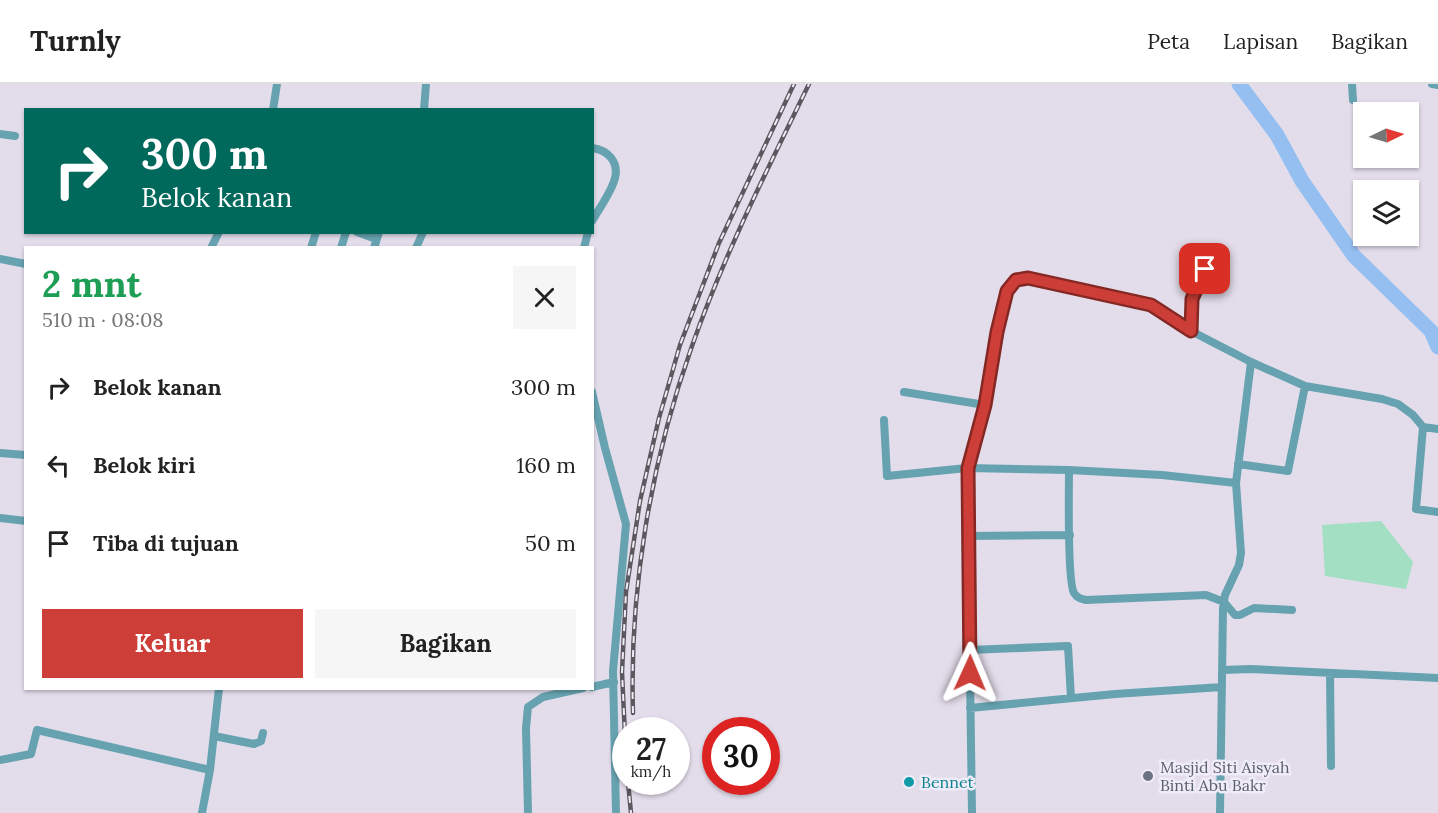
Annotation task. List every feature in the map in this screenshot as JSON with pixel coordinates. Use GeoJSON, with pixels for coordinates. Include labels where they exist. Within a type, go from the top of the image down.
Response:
{"type":"FeatureCollection","features":[{"type":"Feature","properties":{"kind":"street"},"geometry":{"type":"LineString","coordinates":[[273,108],[277,84]]}},
{"type":"Feature","properties":{"kind":"street"},"geometry":{"type":"LineString","coordinates":[[424,108],[426,84]]}},
{"type":"Feature","properties":{"kind":"street"},"geometry":{"type":"LineString","coordinates":[[1352,84],[1353,100]]}},
{"type":"Feature","properties":{"kind":"street"},"geometry":{"type":"LineString","coordinates":[[1432,84],[1438,85]]}},
{"type":"Feature","properties":{"kind":"street"},"geometry":{"type":"LineString","coordinates":[[0,136],[15,136]]}},
{"type":"Feature","properties":{"kind":"street"},"geometry":{"type":"LineString","coordinates":[[594,148],[602,149],[613,159],[615,177],[594,217]]}},
{"type":"Feature","properties":{"kind":"street"},"geometry":{"type":"LineString","coordinates":[[362,234],[376,240]]}},
{"type":"Feature","properties":{"kind":"street"},"geometry":{"type":"LineString","coordinates":[[1191,331],[1192,299],[1211,254]]}},
{"type":"Feature","properties":{"kind":"street"},"geometry":{"type":"LineString","coordinates":[[0,259],[24,264]]}},
{"type":"Feature","properties":{"kind":"street"},"geometry":{"type":"LineString","coordinates":[[972,813],[968,468],[985,405],[997,332],[1007,291],[1016,280],[1028,278],[1151,305],[1191,331],[1251,362],[1305,386],[1390,401],[1406,409],[1423,427],[1438,429]]}},
{"type":"Feature","properties":{"kind":"street"},"geometry":{"type":"LineString","coordinates":[[1221,813],[1224,602],[1229,584],[1239,565],[1236,483],[1251,362]]}},
{"type":"Feature","properties":{"kind":"street"},"geometry":{"type":"LineString","coordinates":[[1238,464],[1288,471],[1305,386]]}},
{"type":"Feature","properties":{"kind":"street"},"geometry":{"type":"LineString","coordinates":[[904,392],[985,405]]}},
{"type":"Feature","properties":{"kind":"street"},"geometry":{"type":"LineString","coordinates":[[594,401],[626,524],[614,682],[616,813]]}},
{"type":"Feature","properties":{"kind":"street"},"geometry":{"type":"LineString","coordinates":[[884,420],[888,476],[968,468],[1069,470],[1162,475],[1236,483]]}},
{"type":"Feature","properties":{"kind":"street"},"geometry":{"type":"LineString","coordinates":[[1423,427],[1416,510],[1438,512]]}},
{"type":"Feature","properties":{"kind":"street"},"geometry":{"type":"LineString","coordinates":[[0,453],[24,455]]}},
{"type":"Feature","properties":{"kind":"street"},"geometry":{"type":"LineString","coordinates":[[1069,470],[1070,535],[1075,595],[1086,600],[1206,595],[1224,602],[1235,615],[1254,608],[1292,610]]}},
{"type":"Feature","properties":{"kind":"street"},"geometry":{"type":"LineString","coordinates":[[0,518],[24,521]]}},
{"type":"Feature","properties":{"kind":"street"},"geometry":{"type":"LineString","coordinates":[[969,536],[1070,535]]}},
{"type":"Feature","properties":{"kind":"street"},"geometry":{"type":"LineString","coordinates":[[970,650],[1068,646],[1071,698]]}},
{"type":"Feature","properties":{"kind":"street"},"geometry":{"type":"LineString","coordinates":[[1222,670],[1251,669],[1438,678]]}},
{"type":"Feature","properties":{"kind":"street"},"geometry":{"type":"LineString","coordinates":[[1330,673],[1331,766]]}},
{"type":"Feature","properties":{"kind":"street"},"geometry":{"type":"LineString","coordinates":[[594,687],[614,682]]}},
{"type":"Feature","properties":{"kind":"street"},"geometry":{"type":"LineString","coordinates":[[970,708],[1222,687]]}},
{"type":"Feature","properties":{"kind":"street"},"geometry":{"type":"LineString","coordinates":[[202,813],[210,770],[219,690]]}},
{"type":"Feature","properties":{"kind":"street"},"geometry":{"type":"LineString","coordinates":[[528,813],[526,728],[528,707],[543,697],[575,690]]}},
{"type":"Feature","properties":{"kind":"street"},"geometry":{"type":"LineString","coordinates":[[0,760],[31,754],[37,730],[210,770]]}},
{"type":"Feature","properties":{"kind":"street"},"geometry":{"type":"LineString","coordinates":[[214,736],[254,744],[261,741],[263,733]]}},
{"type":"Feature","properties":{"kind":"green space"},"geometry":{"type":"Polygon","coordinates":[[[1381,521],[1413,562],[1406,589],[1325,576],[1322,525],[1381,521]]]}},
{"type":"Feature","properties":{"kind":"waterway"},"geometry":{"type":"LineString","coordinates":[[1239,84],[1277,135],[1302,181],[1354,256],[1431,331],[1438,347]]}},
{"type":"Feature","properties":{"kind":"railway"},"geometry":{"type":"LineString","coordinates":[[624,717],[622,672],[626,592],[640,501],[659,418],[680,345],[719,243],[794,84]]}},
{"type":"Feature","properties":{"kind":"railway"},"geometry":{"type":"LineString","coordinates":[[633,713],[635,620],[639,573],[654,480],[665,435],[704,312],[747,213],[809,84]]}},
{"type":"Feature","properties":{"kind":"railway"},"geometry":{"type":"LineString","coordinates":[[629,795],[631,813]]}},
{"type":"Feature","properties":{"kind":"place","name":"Masjid Siti Aisyah Binti Abu Bakr"},"geometry":{"type":"Point","coordinates":[1148,776]}},
{"type":"Feature","properties":{"kind":"place","name":"Bennet"},"geometry":{"type":"Point","coordinates":[909,782]}},
{"type":"Feature","properties":{"kind":"route"},"geometry":{"type":"LineString","coordinates":[[970,673],[968,468],[982,420],[997,332],[1007,291],[1016,280],[1028,278],[1151,305],[1191,331],[1192,299],[1205,269]]}}]}
